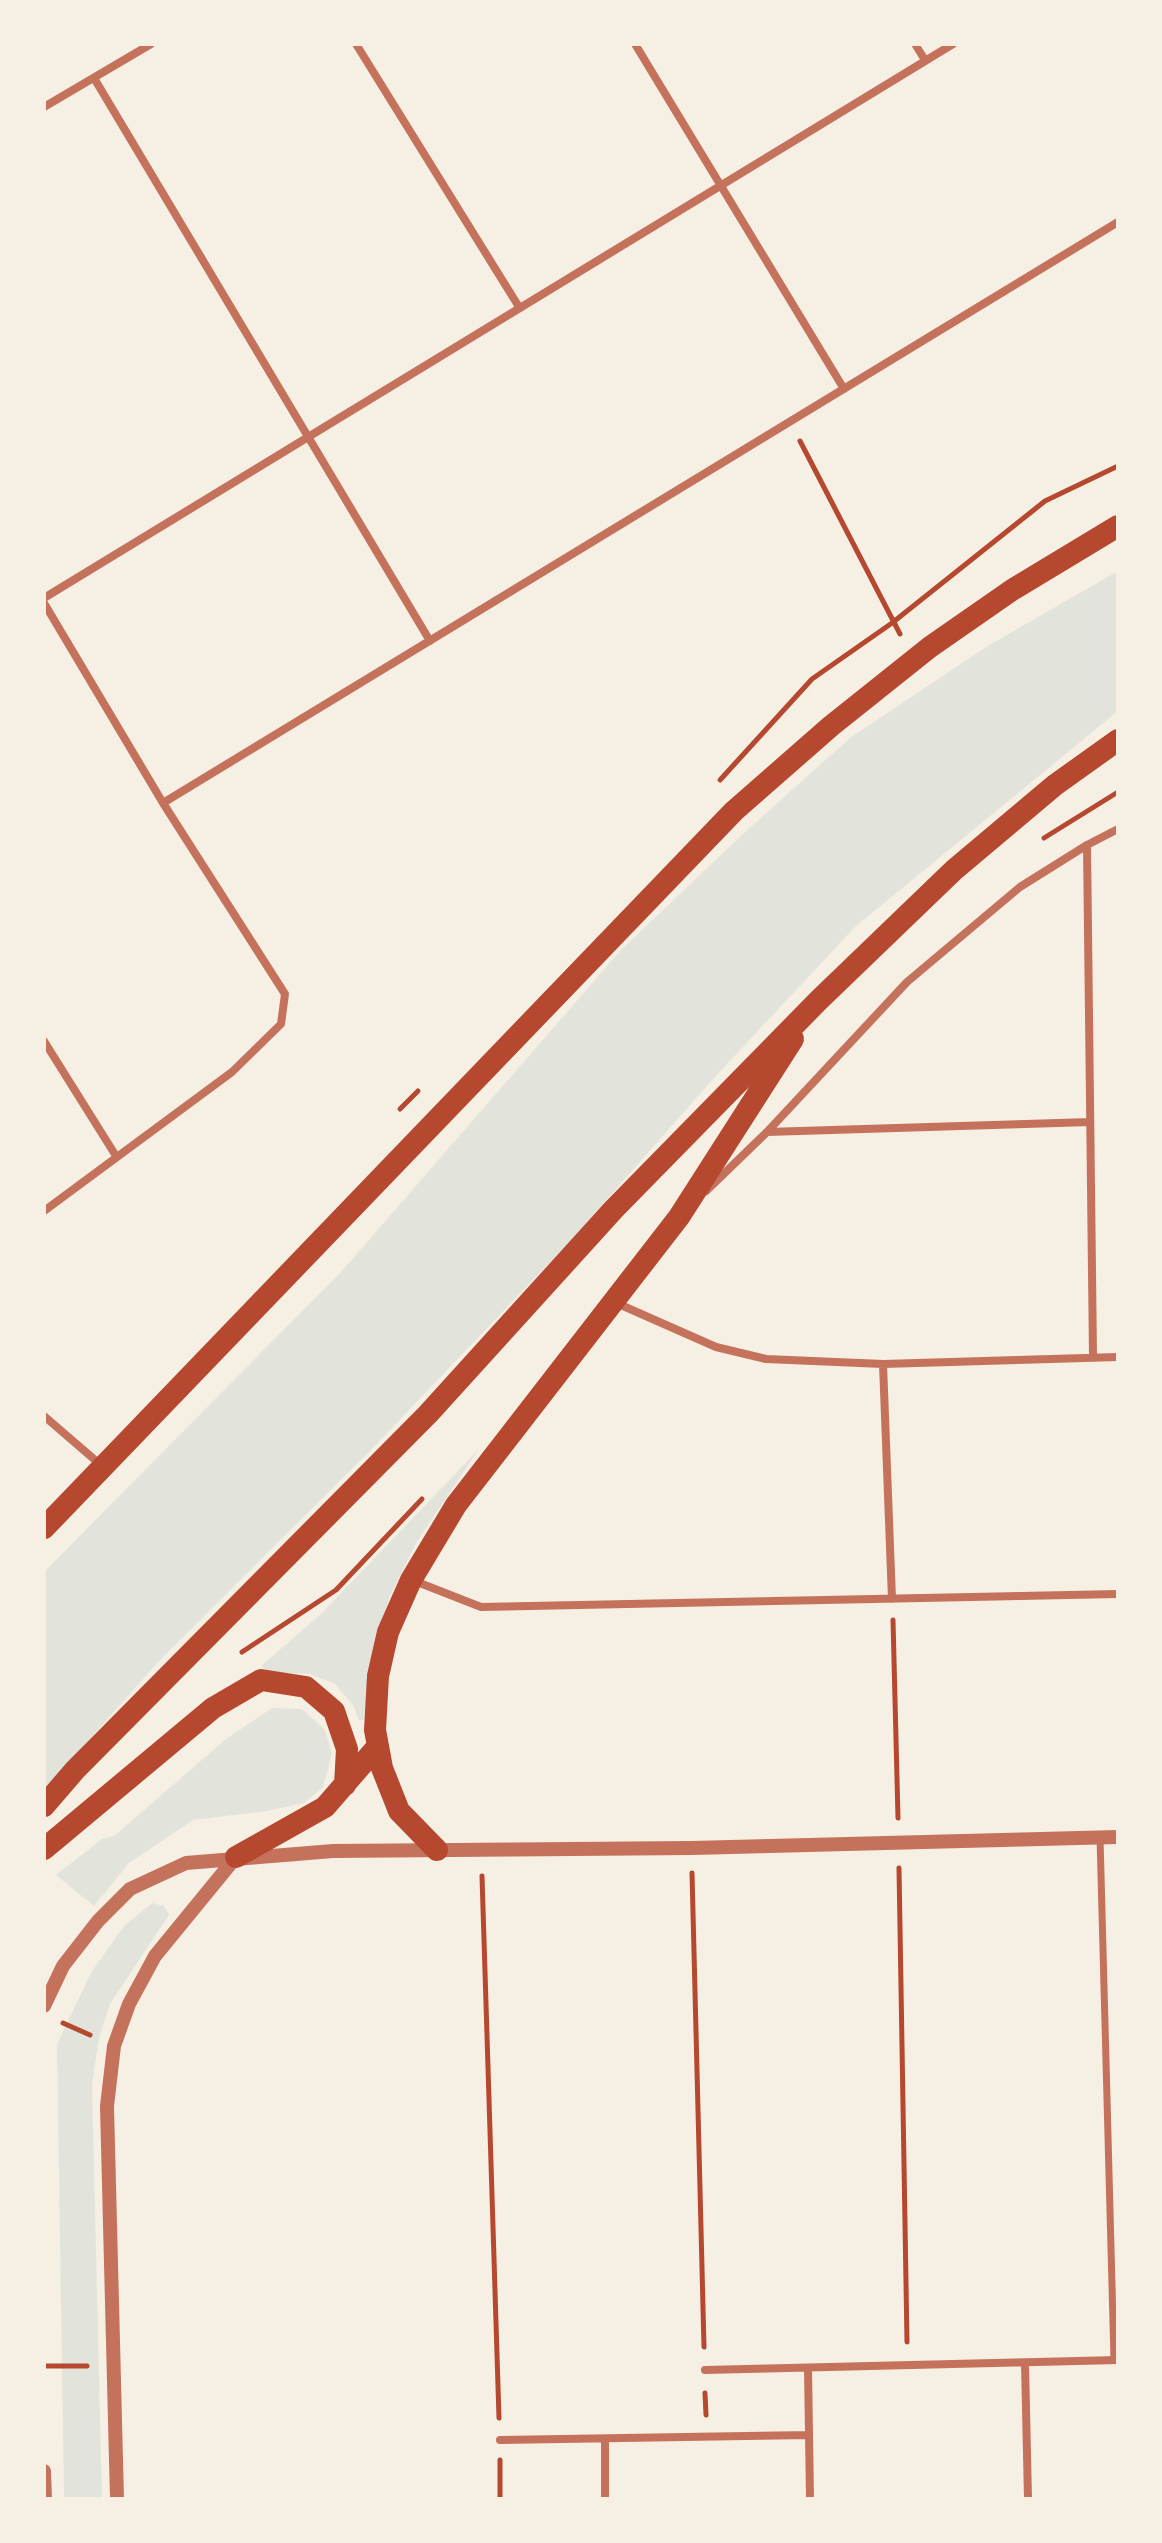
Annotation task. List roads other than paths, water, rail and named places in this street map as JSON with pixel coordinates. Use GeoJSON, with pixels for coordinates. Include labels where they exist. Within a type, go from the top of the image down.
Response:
{"type":"FeatureCollection","features":[{"type":"Feature","properties":{"kind":"highway"},"geometry":{"type":"LineString","coordinates":[[44,1528],[734,811],[916,659],[1012,590],[1118,526]]}},
{"type":"Feature","properties":{"kind":"highway"},"geometry":{"type":"LineString","coordinates":[[44,1806],[75,1770],[428,1414],[614,1209],[819,1000],[954,870],[1055,785],[1118,740]]}},
{"type":"Feature","properties":{"kind":"highway"},"geometry":{"type":"LineString","coordinates":[[437,1850],[399,1811],[382,1768],[375,1730],[378,1676],[388,1632],[411,1580],[456,1505],[679,1217],[819,1000]]}},
{"type":"Feature","properties":{"kind":"highway"},"geometry":{"type":"LineString","coordinates":[[44,1849],[213,1708],[261,1680],[306,1687],[334,1711],[347,1749],[345,1785]]}},
{"type":"Feature","properties":{"kind":"highway"},"geometry":{"type":"LineString","coordinates":[[236,1857],[325,1807],[378,1746]]}},
{"type":"Feature","properties":{"kind":"street"},"geometry":{"type":"LineString","coordinates":[[44,107],[151,44]]}},
{"type":"Feature","properties":{"kind":"street"},"geometry":{"type":"LineString","coordinates":[[356,44],[519,307]]}},
{"type":"Feature","properties":{"kind":"street"},"geometry":{"type":"LineString","coordinates":[[635,44],[844,389]]}},
{"type":"Feature","properties":{"kind":"street"},"geometry":{"type":"LineString","coordinates":[[915,44],[925,60]]}},
{"type":"Feature","properties":{"kind":"street"},"geometry":{"type":"LineString","coordinates":[[44,1211],[232,1072],[281,1024],[285,994],[163,803],[44,600],[721,183],[953,44]]}},
{"type":"Feature","properties":{"kind":"street"},"geometry":{"type":"LineString","coordinates":[[94,78],[430,641]]}},
{"type":"Feature","properties":{"kind":"street"},"geometry":{"type":"LineString","coordinates":[[163,803],[1118,222]]}},
{"type":"Feature","properties":{"kind":"street"},"geometry":{"type":"LineString","coordinates":[[679,1217],[767,1132],[907,982],[1020,887],[1118,829]]}},
{"type":"Feature","properties":{"kind":"street"},"geometry":{"type":"LineString","coordinates":[[1087,845],[1093,1357]]}},
{"type":"Feature","properties":{"kind":"street"},"geometry":{"type":"LineString","coordinates":[[44,1041],[116,1156]]}},
{"type":"Feature","properties":{"kind":"street"},"geometry":{"type":"LineString","coordinates":[[767,1132],[1090,1122]]}},
{"type":"Feature","properties":{"kind":"street"},"geometry":{"type":"LineString","coordinates":[[614,1302],[716,1347],[766,1359],[883,1364],[1118,1357]]}},
{"type":"Feature","properties":{"kind":"street"},"geometry":{"type":"LineString","coordinates":[[883,1364],[892,1599]]}},
{"type":"Feature","properties":{"kind":"street"},"geometry":{"type":"LineString","coordinates":[[44,1416],[103,1466]]}},
{"type":"Feature","properties":{"kind":"street"},"geometry":{"type":"LineString","coordinates":[[411,1580],[481,1607],[1118,1594]]}},
{"type":"Feature","properties":{"kind":"street"},"geometry":{"type":"LineString","coordinates":[[705,2370],[1116,2360],[1100,1837]]}},
{"type":"Feature","properties":{"kind":"street"},"geometry":{"type":"LineString","coordinates":[[44,2006],[63,1966],[98,1921],[130,1889],[186,1863],[236,1857],[437,1850],[692,1848],[1118,1837]]}},
{"type":"Feature","properties":{"kind":"street"},"geometry":{"type":"LineString","coordinates":[[117,2499],[107,2106],[114,2046],[129,2004],[155,1956],[236,1857]]}},
{"type":"Feature","properties":{"kind":"street"},"geometry":{"type":"LineString","coordinates":[[1025,2364],[1028,2499]]}},
{"type":"Feature","properties":{"kind":"street"},"geometry":{"type":"LineString","coordinates":[[808,2368],[810,2499]]}},
{"type":"Feature","properties":{"kind":"street"},"geometry":{"type":"LineString","coordinates":[[500,2440],[808,2435]]}},
{"type":"Feature","properties":{"kind":"street"},"geometry":{"type":"LineString","coordinates":[[605,2439],[605,2499]]}},
{"type":"Feature","properties":{"kind":"street"},"geometry":{"type":"LineString","coordinates":[[44,2471],[45,2499]]}}]}
